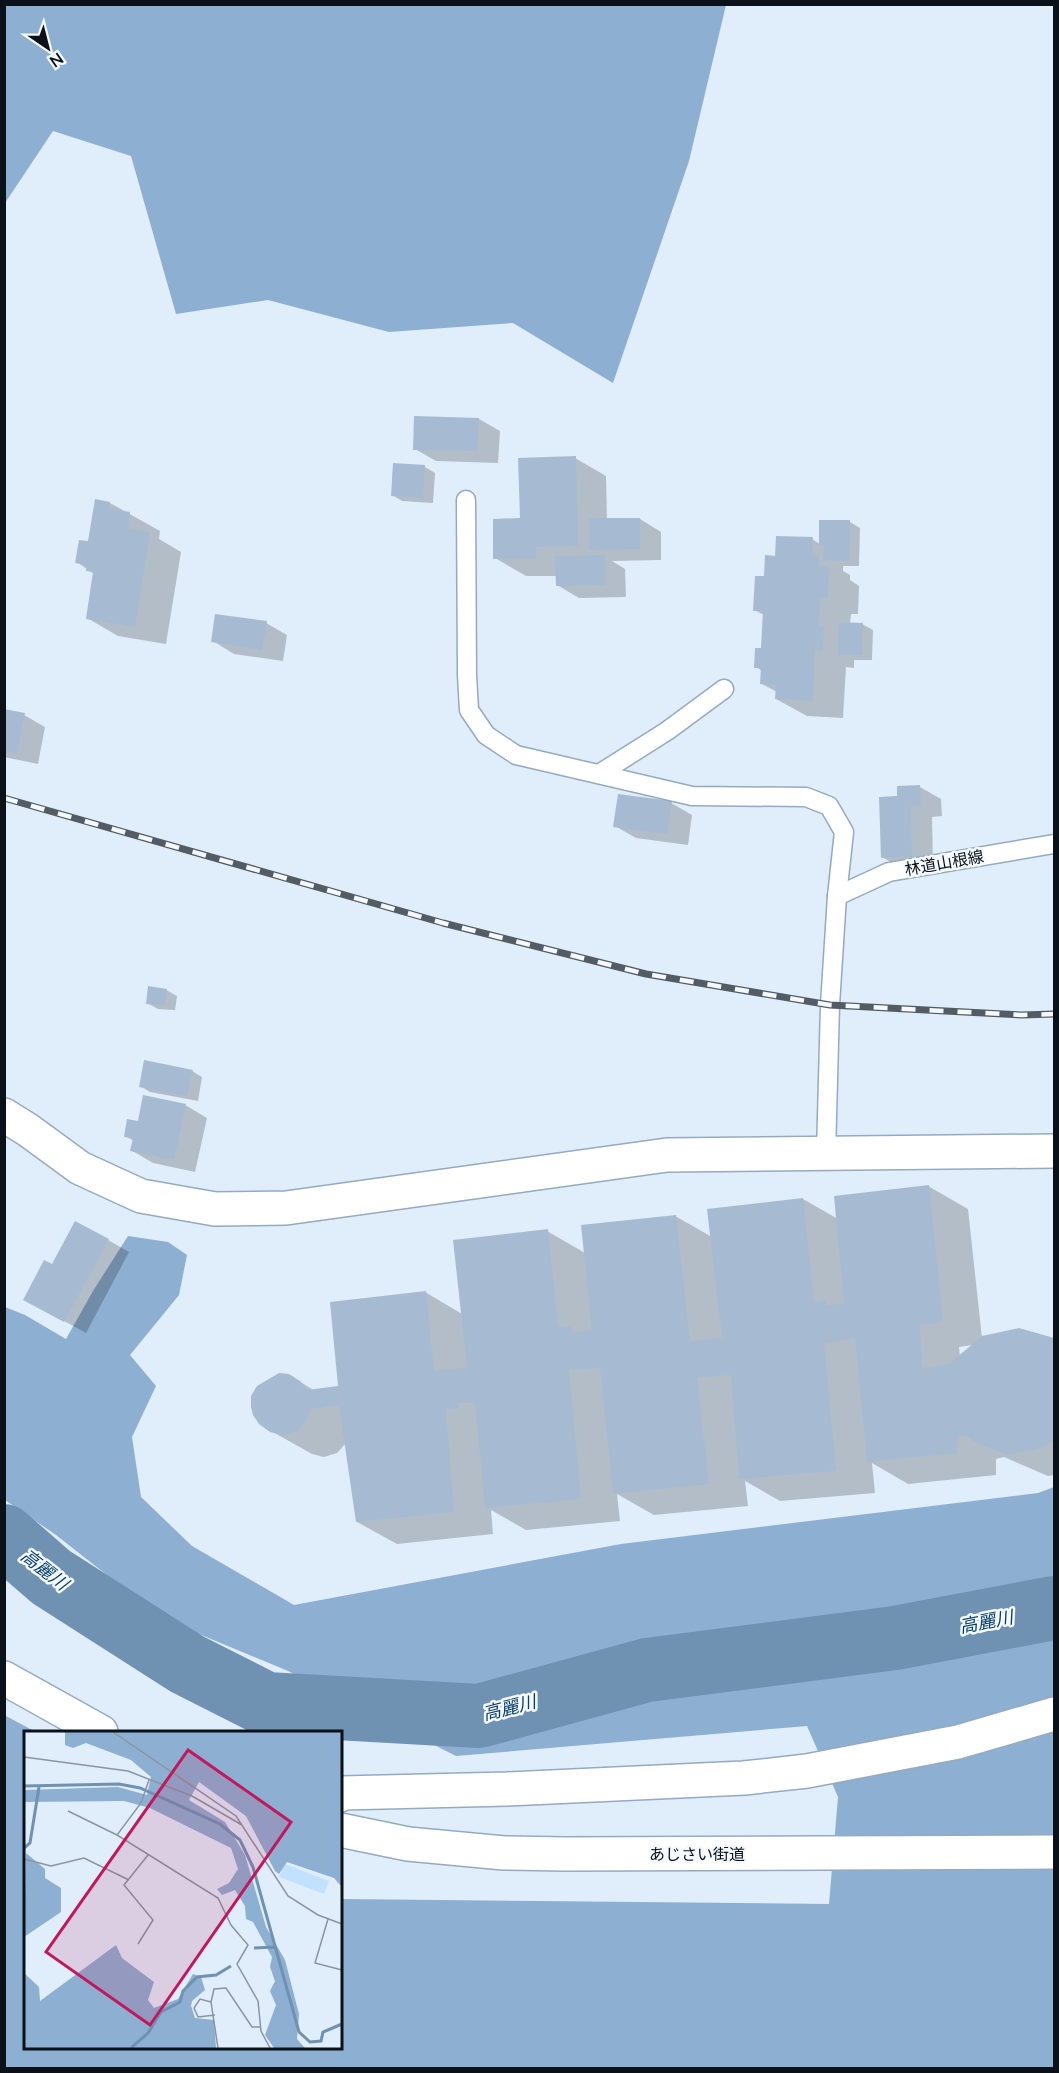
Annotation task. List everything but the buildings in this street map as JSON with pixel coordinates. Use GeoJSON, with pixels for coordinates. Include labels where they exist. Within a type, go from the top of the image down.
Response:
{"type":"FeatureCollection","features":[{"type":"Feature","properties":{"kind":"main road"},"geometry":{"type":"LineString","coordinates":[[4,1115],[80,1168],[141,1196],[215,1209],[286,1208],[667,1155],[1054,1151]]}},
{"type":"Feature","properties":{"kind":"main road"},"geometry":{"type":"LineString","coordinates":[[4,1678],[99,1731]]}},
{"type":"Feature","properties":{"kind":"main road"},"geometry":{"type":"LineString","coordinates":[[342,1793],[744,1778],[807,1771],[958,1742],[1054,1714]]}},
{"type":"Feature","properties":{"kind":"main road","name":"あじさい街道"},"geometry":{"type":"LineString","coordinates":[[342,1830],[408,1844],[504,1853],[1054,1852]]}},
{"type":"Feature","properties":{"kind":"lane"},"geometry":{"type":"LineString","coordinates":[[465,500],[469,710],[486,735],[516,755],[692,796],[807,796],[829,806],[844,832],[837,896],[830,1005],[825,1154]]}},
{"type":"Feature","properties":{"kind":"lane"},"geometry":{"type":"LineString","coordinates":[[599,774],[667,731],[724,689]]}},
{"type":"Feature","properties":{"kind":"lane","name":"林道山根線"},"geometry":{"type":"LineString","coordinates":[[837,896],[889,872],[1054,844]]}},
{"type":"Feature","properties":{"kind":"shaded area"},"geometry":{"type":"Polygon","coordinates":[[[5,4],[726,5],[689,161],[613,383],[513,323],[389,332],[268,300],[176,314],[131,156],[53,131],[5,203],[5,4]]]}},
{"type":"Feature","properties":{"kind":"shaded area"},"geometry":{"type":"Polygon","coordinates":[[[128,1236],[168,1242],[187,1255],[179,1295],[130,1355],[156,1386],[132,1437],[141,1497],[192,1546],[294,1605],[621,1544],[1038,1493],[1054,1487],[1054,2068],[5,2068],[4,1715],[34,1731],[24,1731],[24,2049],[342,2049],[342,1899],[829,1904],[838,1797],[807,1726],[456,1756],[288,1671],[163,1619],[56,1535],[5,1500],[5,1307],[25,1315],[66,1339],[128,1236]]]}},
{"type":"Feature","properties":{"kind":"waterway","name":"高麗川"},"geometry":{"type":"LineString","coordinates":[[4,1536],[51,1577],[187,1664],[266,1704],[479,1716],[647,1670],[895,1638],[1054,1608]]}},
{"type":"Feature","properties":{"kind":"railway"},"geometry":{"type":"LineString","coordinates":[[4,798],[443,923],[646,974],[830,1005],[1022,1015],[1054,1014]]}}]}
